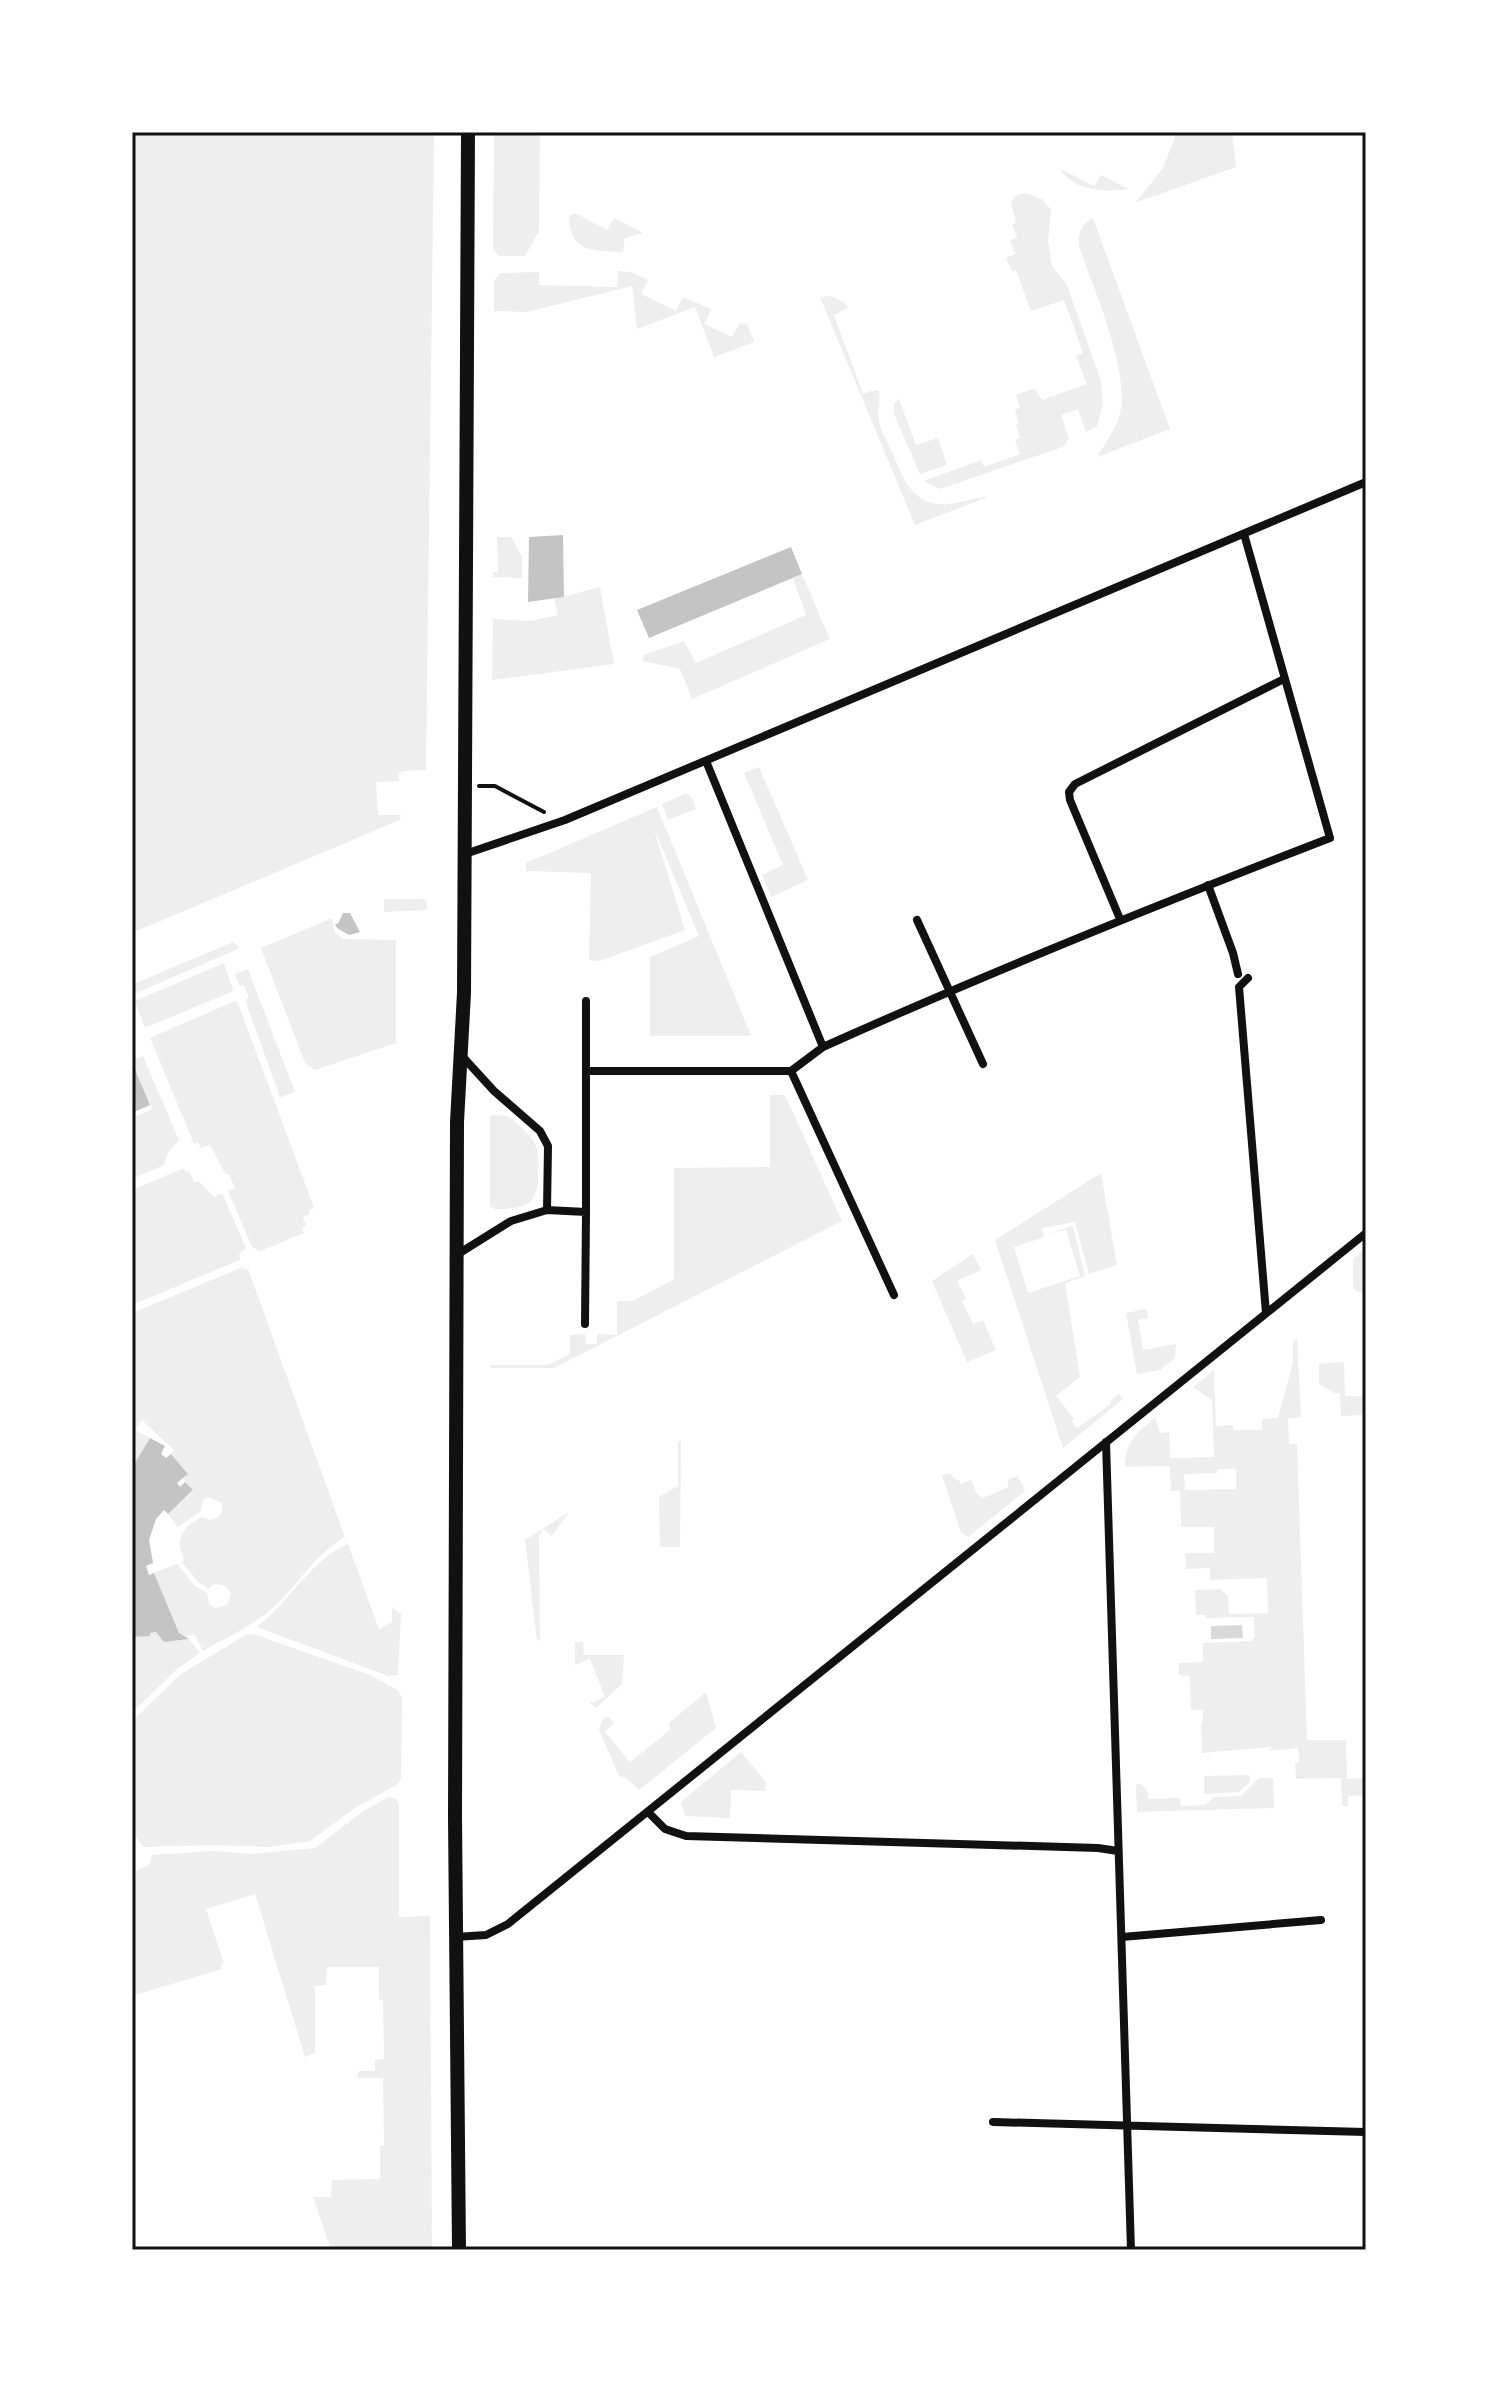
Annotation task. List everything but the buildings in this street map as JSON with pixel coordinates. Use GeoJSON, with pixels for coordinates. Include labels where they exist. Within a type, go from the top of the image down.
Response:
{"type":"FeatureCollection","features":[{"type":"Feature","properties":{"kind":"main road"},"geometry":{"type":"LineString","coordinates":[[459,2250],[455,1937],[457,1122],[462,1056],[468,132]]}},
{"type":"Feature","properties":{"kind":"street"},"geometry":{"type":"LineString","coordinates":[[463,854],[565,820],[1366,482]]}},
{"type":"Feature","properties":{"kind":"street"},"geometry":{"type":"LineString","coordinates":[[586,1071],[791,1071],[823,1047],[949,990],[1120,919],[1330,838],[1244,534]]}},
{"type":"Feature","properties":{"kind":"street"},"geometry":{"type":"LineString","coordinates":[[1120,919],[1069,792],[1075,784],[1284,679]]}},
{"type":"Feature","properties":{"kind":"street"},"geometry":{"type":"LineString","coordinates":[[706,761],[823,1047]]}},
{"type":"Feature","properties":{"kind":"street"},"geometry":{"type":"LineString","coordinates":[[1208,885],[1238,974]]}},
{"type":"Feature","properties":{"kind":"street"},"geometry":{"type":"LineString","coordinates":[[917,920],[983,1064]]}},
{"type":"Feature","properties":{"kind":"street"},"geometry":{"type":"LineString","coordinates":[[1248,978],[1239,987],[1266,1313]]}},
{"type":"Feature","properties":{"kind":"street"},"geometry":{"type":"LineString","coordinates":[[585,1324],[586,1001]]}},
{"type":"Feature","properties":{"kind":"street"},"geometry":{"type":"LineString","coordinates":[[462,1056],[494,1091],[540,1131],[548,1146],[547,1210]]}},
{"type":"Feature","properties":{"kind":"street"},"geometry":{"type":"LineString","coordinates":[[791,1071],[894,1295]]}},
{"type":"Feature","properties":{"kind":"street"},"geometry":{"type":"LineString","coordinates":[[458,1254],[511,1221],[547,1210],[586,1212]]}},
{"type":"Feature","properties":{"kind":"street"},"geometry":{"type":"LineString","coordinates":[[455,1937],[475,1937],[499,1931],[1366,1233]]}},
{"type":"Feature","properties":{"kind":"street"},"geometry":{"type":"LineString","coordinates":[[1106,1442],[1131,2250]]}},
{"type":"Feature","properties":{"kind":"street"},"geometry":{"type":"LineString","coordinates":[[648,1812],[665,1829],[686,1836],[1118,1851]]}},
{"type":"Feature","properties":{"kind":"street"},"geometry":{"type":"LineString","coordinates":[[1122,1937],[1321,1920]]}},
{"type":"Feature","properties":{"kind":"street"},"geometry":{"type":"LineString","coordinates":[[993,2122],[1366,2132]]}},
{"type":"Feature","properties":{"kind":"path"},"geometry":{"type":"LineString","coordinates":[[464,786],[495,786],[540,811],[565,820]]}},
{"type":"Feature","properties":{"kind":"shaded area"},"geometry":{"type":"Polygon","coordinates":[[[132,132],[434,132],[426,770],[403,771],[399,774],[399,781],[376,782],[378,815],[401,815],[400,820],[132,933],[132,132]]]}},
{"type":"Feature","properties":{"kind":"shaded area"},"geometry":{"type":"Polygon","coordinates":[[[494,132],[540,132],[539,231],[525,256],[499,256],[493,249],[494,132]]]}},
{"type":"Feature","properties":{"kind":"shaded area"},"geometry":{"type":"Polygon","coordinates":[[[1177,132],[1232,132],[1236,167],[1135,203],[1163,168],[1177,132]]]}},
{"type":"Feature","properties":{"kind":"shaded area"},"geometry":{"type":"Polygon","coordinates":[[[1059,168],[1094,186],[1101,175],[1129,189],[1110,191],[1081,186],[1059,168]]]}},
{"type":"Feature","properties":{"kind":"shaded area"},"geometry":{"type":"Polygon","coordinates":[[[1027,193],[1042,199],[1051,210],[1048,241],[1052,266],[1067,285],[1101,381],[1103,404],[1097,426],[1086,432],[1078,409],[1061,415],[1069,438],[1063,447],[940,489],[924,481],[981,460],[984,467],[1020,454],[1015,440],[1020,438],[1015,410],[1020,408],[1016,395],[1034,388],[1042,400],[1087,384],[1076,356],[1083,353],[1064,300],[1031,311],[1016,270],[1012,271],[1006,258],[1015,254],[1010,240],[1017,238],[1012,224],[1016,223],[1011,202],[1016,195],[1027,193]]]}},
{"type":"Feature","properties":{"kind":"shaded area"},"geometry":{"type":"Polygon","coordinates":[[[575,213],[607,230],[614,218],[643,233],[625,238],[623,252],[585,248],[570,228],[569,216],[575,213]]]}},
{"type":"Feature","properties":{"kind":"shaded area"},"geometry":{"type":"Polygon","coordinates":[[[1093,218],[1170,429],[1097,457],[1118,419],[1122,395],[1115,353],[1079,246],[1081,229],[1093,218]]]}},
{"type":"Feature","properties":{"kind":"shaded area"},"geometry":{"type":"Polygon","coordinates":[[[618,271],[631,272],[648,280],[641,294],[676,311],[683,297],[711,309],[705,324],[732,337],[740,323],[747,324],[754,342],[714,357],[695,307],[637,329],[632,286],[527,312],[494,311],[494,280],[501,273],[539,272],[539,285],[617,287],[618,271]]]}},
{"type":"Feature","properties":{"kind":"shaded area"},"geometry":{"type":"Polygon","coordinates":[[[831,296],[848,308],[834,315],[863,394],[878,389],[881,428],[907,484],[920,497],[938,504],[988,497],[915,525],[820,297],[831,296]]]}},
{"type":"Feature","properties":{"kind":"shaded area"},"geometry":{"type":"Polygon","coordinates":[[[899,399],[916,445],[938,438],[947,465],[920,474],[894,414],[894,403],[899,399]]]}},
{"type":"Feature","properties":{"kind":"shaded area"},"geometry":{"type":"Polygon","coordinates":[[[497,537],[511,537],[522,557],[522,578],[493,577],[493,572],[498,572],[497,537]]]}},
{"type":"Feature","properties":{"kind":"shaded area"},"geometry":{"type":"Polygon","coordinates":[[[802,574],[830,639],[692,699],[680,669],[643,661],[644,655],[684,641],[696,663],[806,615],[793,578],[802,574]]]}},
{"type":"Feature","properties":{"kind":"shaded area"},"geometry":{"type":"Polygon","coordinates":[[[600,587],[614,664],[492,680],[493,619],[531,621],[558,615],[554,599],[600,587]]]}},
{"type":"Feature","properties":{"kind":"shaded area"},"geometry":{"type":"Polygon","coordinates":[[[759,767],[808,880],[771,897],[762,875],[783,865],[744,773],[759,767]]]}},
{"type":"Feature","properties":{"kind":"shaded area"},"geometry":{"type":"Polygon","coordinates":[[[686,793],[692,798],[696,809],[668,820],[662,804],[686,793]]]}},
{"type":"Feature","properties":{"kind":"shaded area"},"geometry":{"type":"Polygon","coordinates":[[[657,807],[751,1036],[650,1036],[650,957],[699,936],[653,826],[685,930],[600,961],[589,960],[591,873],[526,871],[526,863],[657,807]]]}},
{"type":"Feature","properties":{"kind":"shaded area"},"geometry":{"type":"Polygon","coordinates":[[[384,899],[423,899],[427,901],[427,910],[384,912],[384,899]]]}},
{"type":"Feature","properties":{"kind":"shaded area"},"geometry":{"type":"Polygon","coordinates":[[[332,918],[335,932],[343,939],[396,940],[396,1043],[315,1070],[305,1063],[261,948],[332,918]]]}},
{"type":"Feature","properties":{"kind":"shaded area"},"geometry":{"type":"Polygon","coordinates":[[[233,942],[240,948],[136,993],[133,987],[136,983],[233,942]]]}},
{"type":"Feature","properties":{"kind":"shaded area"},"geometry":{"type":"Polygon","coordinates":[[[224,963],[233,989],[231,992],[145,1028],[135,1001],[224,963]]]}},
{"type":"Feature","properties":{"kind":"shaded area"},"geometry":{"type":"Polygon","coordinates":[[[248,969],[295,1092],[280,1097],[245,1000],[249,998],[235,974],[248,969]]]}},
{"type":"Feature","properties":{"kind":"shaded area"},"geometry":{"type":"Polygon","coordinates":[[[235,1001],[314,1208],[303,1217],[306,1226],[302,1228],[304,1233],[258,1252],[251,1245],[228,1191],[235,1188],[229,1174],[226,1175],[210,1145],[201,1148],[198,1142],[194,1144],[150,1038],[235,1001]]]}},
{"type":"Feature","properties":{"kind":"shaded area"},"geometry":{"type":"Polygon","coordinates":[[[143,1056],[179,1140],[168,1152],[164,1165],[132,1179],[132,1118],[152,1109],[132,1061],[143,1056]]]}},
{"type":"Feature","properties":{"kind":"shaded area"},"geometry":{"type":"Polygon","coordinates":[[[770,1095],[785,1095],[842,1221],[554,1368],[491,1368],[491,1365],[548,1365],[570,1354],[570,1335],[585,1334],[586,1344],[597,1344],[597,1334],[617,1335],[617,1301],[633,1301],[674,1279],[674,1168],[770,1167],[770,1095]]]}},
{"type":"Feature","properties":{"kind":"shaded area"},"geometry":{"type":"Polygon","coordinates":[[[492,1115],[508,1116],[526,1131],[536,1145],[537,1189],[530,1202],[516,1208],[494,1209],[490,1206],[492,1115]]]}},
{"type":"Feature","properties":{"kind":"shaded area"},"geometry":{"type":"Polygon","coordinates":[[[184,1168],[194,1182],[199,1181],[214,1197],[222,1193],[246,1248],[239,1254],[240,1260],[132,1305],[132,1190],[184,1168]]]}},
{"type":"Feature","properties":{"kind":"shaded area"},"geometry":{"type":"Polygon","coordinates":[[[1101,1173],[1117,1265],[1089,1274],[1075,1222],[1042,1228],[1044,1237],[1014,1247],[1028,1293],[1080,1276],[1066,1230],[1050,1233],[1073,1226],[1085,1276],[1065,1283],[1080,1377],[1056,1396],[1074,1419],[1072,1422],[1077,1428],[1111,1404],[1110,1401],[1119,1394],[1123,1399],[1063,1448],[995,1240],[1101,1173]]]}},
{"type":"Feature","properties":{"kind":"shaded area"},"geometry":{"type":"Polygon","coordinates":[[[1366,1248],[1366,1292],[1357,1292],[1353,1287],[1353,1259],[1366,1248]]]}},
{"type":"Feature","properties":{"kind":"shaded area"},"geometry":{"type":"Polygon","coordinates":[[[973,1254],[981,1270],[957,1281],[973,1324],[983,1320],[996,1350],[967,1362],[932,1281],[973,1254]]]}},
{"type":"Feature","properties":{"kind":"shaded area"},"geometry":{"type":"Polygon","coordinates":[[[243,1267],[244,1270],[248,1269],[345,1537],[317,1559],[270,1611],[203,1651],[195,1635],[179,1633],[154,1573],[177,1564],[195,1586],[207,1593],[209,1604],[216,1608],[227,1605],[231,1594],[223,1585],[212,1585],[209,1589],[198,1582],[182,1562],[180,1546],[185,1529],[202,1517],[210,1520],[219,1517],[222,1503],[209,1497],[203,1500],[201,1511],[178,1527],[168,1514],[193,1491],[183,1479],[188,1474],[171,1454],[174,1450],[142,1420],[135,1430],[150,1438],[132,1468],[132,1313],[243,1267]]]}},
{"type":"Feature","properties":{"kind":"shaded area"},"geometry":{"type":"Polygon","coordinates":[[[1146,1309],[1148,1318],[1138,1320],[1143,1350],[1176,1344],[1175,1358],[1160,1370],[1137,1374],[1126,1313],[1146,1309]]]}},
{"type":"Feature","properties":{"kind":"shaded area"},"geometry":{"type":"Polygon","coordinates":[[[1297,1339],[1301,1417],[1288,1418],[1289,1444],[1297,1444],[1307,1740],[1346,1740],[1347,1779],[1366,1778],[1366,1795],[1348,1796],[1348,1806],[1342,1806],[1341,1778],[1296,1779],[1298,1748],[1270,1751],[1271,1747],[1202,1753],[1203,1710],[1191,1710],[1190,1676],[1179,1675],[1179,1663],[1203,1662],[1203,1643],[1251,1641],[1255,1637],[1254,1617],[1206,1618],[1205,1615],[1196,1615],[1195,1590],[1220,1589],[1228,1596],[1229,1614],[1268,1613],[1267,1578],[1210,1580],[1210,1568],[1186,1569],[1185,1553],[1214,1553],[1214,1527],[1181,1527],[1180,1491],[1171,1491],[1170,1466],[1125,1467],[1127,1451],[1133,1439],[1155,1418],[1160,1433],[1169,1432],[1170,1458],[1214,1457],[1212,1400],[1193,1387],[1214,1370],[1216,1426],[1233,1425],[1233,1430],[1262,1430],[1262,1419],[1278,1418],[1293,1362],[1293,1340],[1297,1339]],[[1236,1469],[1184,1474],[1185,1490],[1236,1489],[1236,1469]]]}},
{"type":"Feature","properties":{"kind":"shaded area"},"geometry":{"type":"Polygon","coordinates":[[[1344,1362],[1345,1396],[1366,1396],[1366,1415],[1341,1416],[1340,1393],[1319,1384],[1319,1364],[1344,1362]]]}},
{"type":"Feature","properties":{"kind":"shaded area"},"geometry":{"type":"Polygon","coordinates":[[[681,1441],[680,1547],[660,1547],[659,1497],[678,1486],[678,1442],[681,1441]]]}},
{"type":"Feature","properties":{"kind":"shaded area"},"geometry":{"type":"Polygon","coordinates":[[[950,1473],[960,1484],[971,1480],[977,1494],[983,1498],[1009,1487],[1007,1480],[1018,1476],[1025,1491],[968,1537],[961,1533],[942,1475],[950,1473]]]}},
{"type":"Feature","properties":{"kind":"shaded area"},"geometry":{"type":"Polygon","coordinates":[[[569,1512],[552,1536],[543,1529],[539,1536],[540,1639],[537,1641],[525,1540],[569,1512]]]}},
{"type":"Feature","properties":{"kind":"shaded area"},"geometry":{"type":"Polygon","coordinates":[[[348,1544],[379,1629],[392,1622],[392,1607],[401,1614],[398,1675],[388,1676],[257,1627],[312,1570],[348,1544]]]}},
{"type":"Feature","properties":{"kind":"shaded area"},"geometry":{"type":"Polygon","coordinates":[[[1242,1625],[1243,1638],[1211,1639],[1211,1626],[1242,1625]]]}},
{"type":"Feature","properties":{"kind":"shaded area"},"geometry":{"type":"Polygon","coordinates":[[[156,1632],[164,1642],[189,1639],[200,1653],[177,1669],[132,1713],[132,1637],[150,1636],[150,1633],[156,1632]]]}},
{"type":"Feature","properties":{"kind":"shaded area"},"geometry":{"type":"Polygon","coordinates":[[[253,1634],[370,1675],[398,1690],[402,1698],[401,1778],[398,1784],[355,1808],[310,1841],[269,1847],[143,1847],[132,1831],[132,1721],[181,1674],[246,1635],[253,1634]]]}},
{"type":"Feature","properties":{"kind":"shaded area"},"geometry":{"type":"Polygon","coordinates":[[[575,1642],[583,1642],[584,1655],[624,1655],[622,1684],[596,1708],[590,1703],[605,1697],[590,1659],[575,1665],[575,1642]]]}},
{"type":"Feature","properties":{"kind":"shaded area"},"geometry":{"type":"Polygon","coordinates":[[[706,1692],[716,1728],[639,1790],[627,1778],[619,1776],[599,1730],[602,1720],[608,1716],[614,1723],[605,1732],[630,1762],[670,1730],[669,1723],[706,1692]]]}},
{"type":"Feature","properties":{"kind":"shaded area"},"geometry":{"type":"Polygon","coordinates":[[[741,1752],[766,1782],[765,1791],[731,1790],[730,1818],[685,1816],[681,1802],[741,1752]]]}},
{"type":"Feature","properties":{"kind":"shaded area"},"geometry":{"type":"Polygon","coordinates":[[[1250,1775],[1250,1782],[1239,1792],[1204,1794],[1204,1776],[1250,1775]]]}},
{"type":"Feature","properties":{"kind":"shaded area"},"geometry":{"type":"Polygon","coordinates":[[[1259,1778],[1273,1778],[1274,1808],[1137,1812],[1136,1784],[1141,1784],[1148,1791],[1148,1799],[1180,1798],[1181,1806],[1205,1805],[1214,1797],[1241,1796],[1259,1778]]]}},
{"type":"Feature","properties":{"kind":"shaded area"},"geometry":{"type":"Polygon","coordinates":[[[388,1797],[397,1799],[399,1805],[399,1917],[430,1916],[432,2250],[331,2250],[313,2197],[331,2197],[332,2180],[380,2179],[380,2146],[384,2146],[383,2078],[358,2078],[358,2071],[375,2071],[375,2060],[384,2059],[379,1967],[327,1967],[326,1985],[315,1986],[315,2053],[305,2057],[255,1894],[206,1909],[224,1964],[221,1965],[222,1969],[132,1996],[132,1895],[137,1870],[149,1865],[152,1855],[213,1851],[252,1854],[315,1848],[362,1812],[388,1797]]]}}]}
